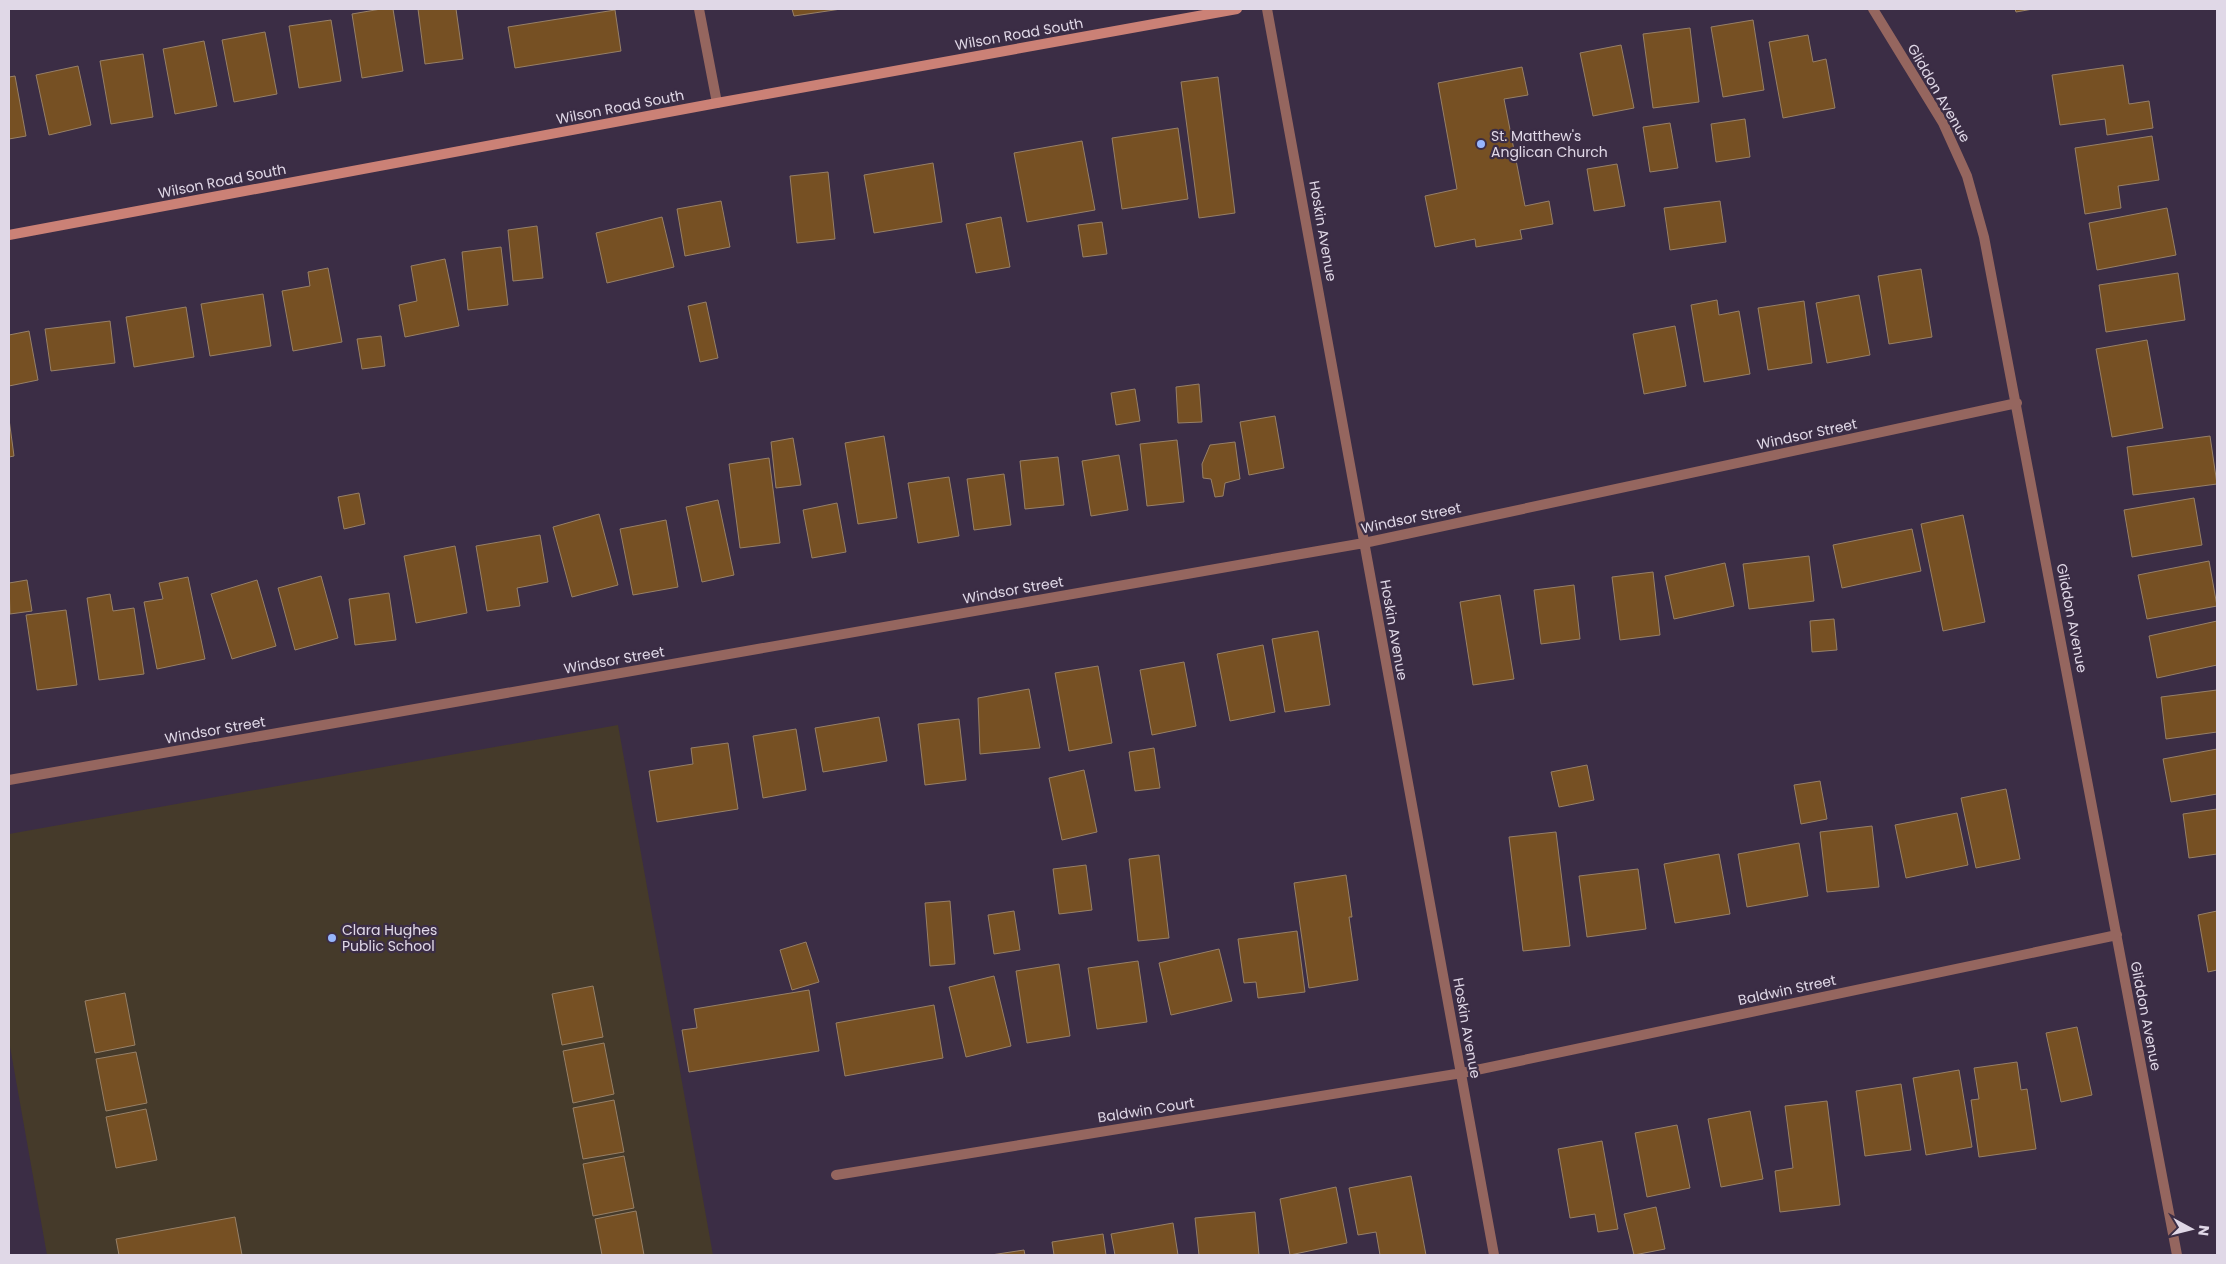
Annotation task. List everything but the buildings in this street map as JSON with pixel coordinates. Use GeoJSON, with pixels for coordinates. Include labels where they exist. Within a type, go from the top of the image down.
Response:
{"type":"FeatureCollection","features":[{"type":"Feature","properties":{"kind":"main road","name":"Wilson Road South"},"geometry":{"type":"LineString","coordinates":[[9,235],[717,103],[1237,9]]}},
{"type":"Feature","properties":{"kind":"street"},"geometry":{"type":"LineString","coordinates":[[699,9],[717,103]]}},
{"type":"Feature","properties":{"kind":"street","name":"Hoskin Avenue"},"geometry":{"type":"LineString","coordinates":[[1267,9],[1494,1255]]}},
{"type":"Feature","properties":{"kind":"street","name":"Gliddon Avenue"},"geometry":{"type":"LineString","coordinates":[[1873,9],[1943,123],[1967,176],[1984,237],[2017,402],[2177,1255]]}},
{"type":"Feature","properties":{"kind":"street","name":"Windsor Street"},"geometry":{"type":"LineString","coordinates":[[9,780],[1364,543],[2017,402]]}},
{"type":"Feature","properties":{"kind":"street","name":"Baldwin Street"},"geometry":{"type":"LineString","coordinates":[[1462,1073],[2117,935]]}},
{"type":"Feature","properties":{"kind":"street","name":"Baldwin Court"},"geometry":{"type":"LineString","coordinates":[[836,1175],[1462,1073]]}},
{"type":"Feature","properties":{"kind":"shaded area","name":"Clara Hughes Public School"},"geometry":{"type":"Polygon","coordinates":[[[618,725],[713,1255],[47,1255],[9,1041],[9,834],[618,725]]]}},
{"type":"Feature","properties":{"kind":"place","name":"St. Matthew's Anglican Church"},"geometry":{"type":"Point","coordinates":[1481,144]}},
{"type":"Feature","properties":{"kind":"place","name":"Clara Hughes Public School"},"geometry":{"type":"Point","coordinates":[332,938]}}]}
